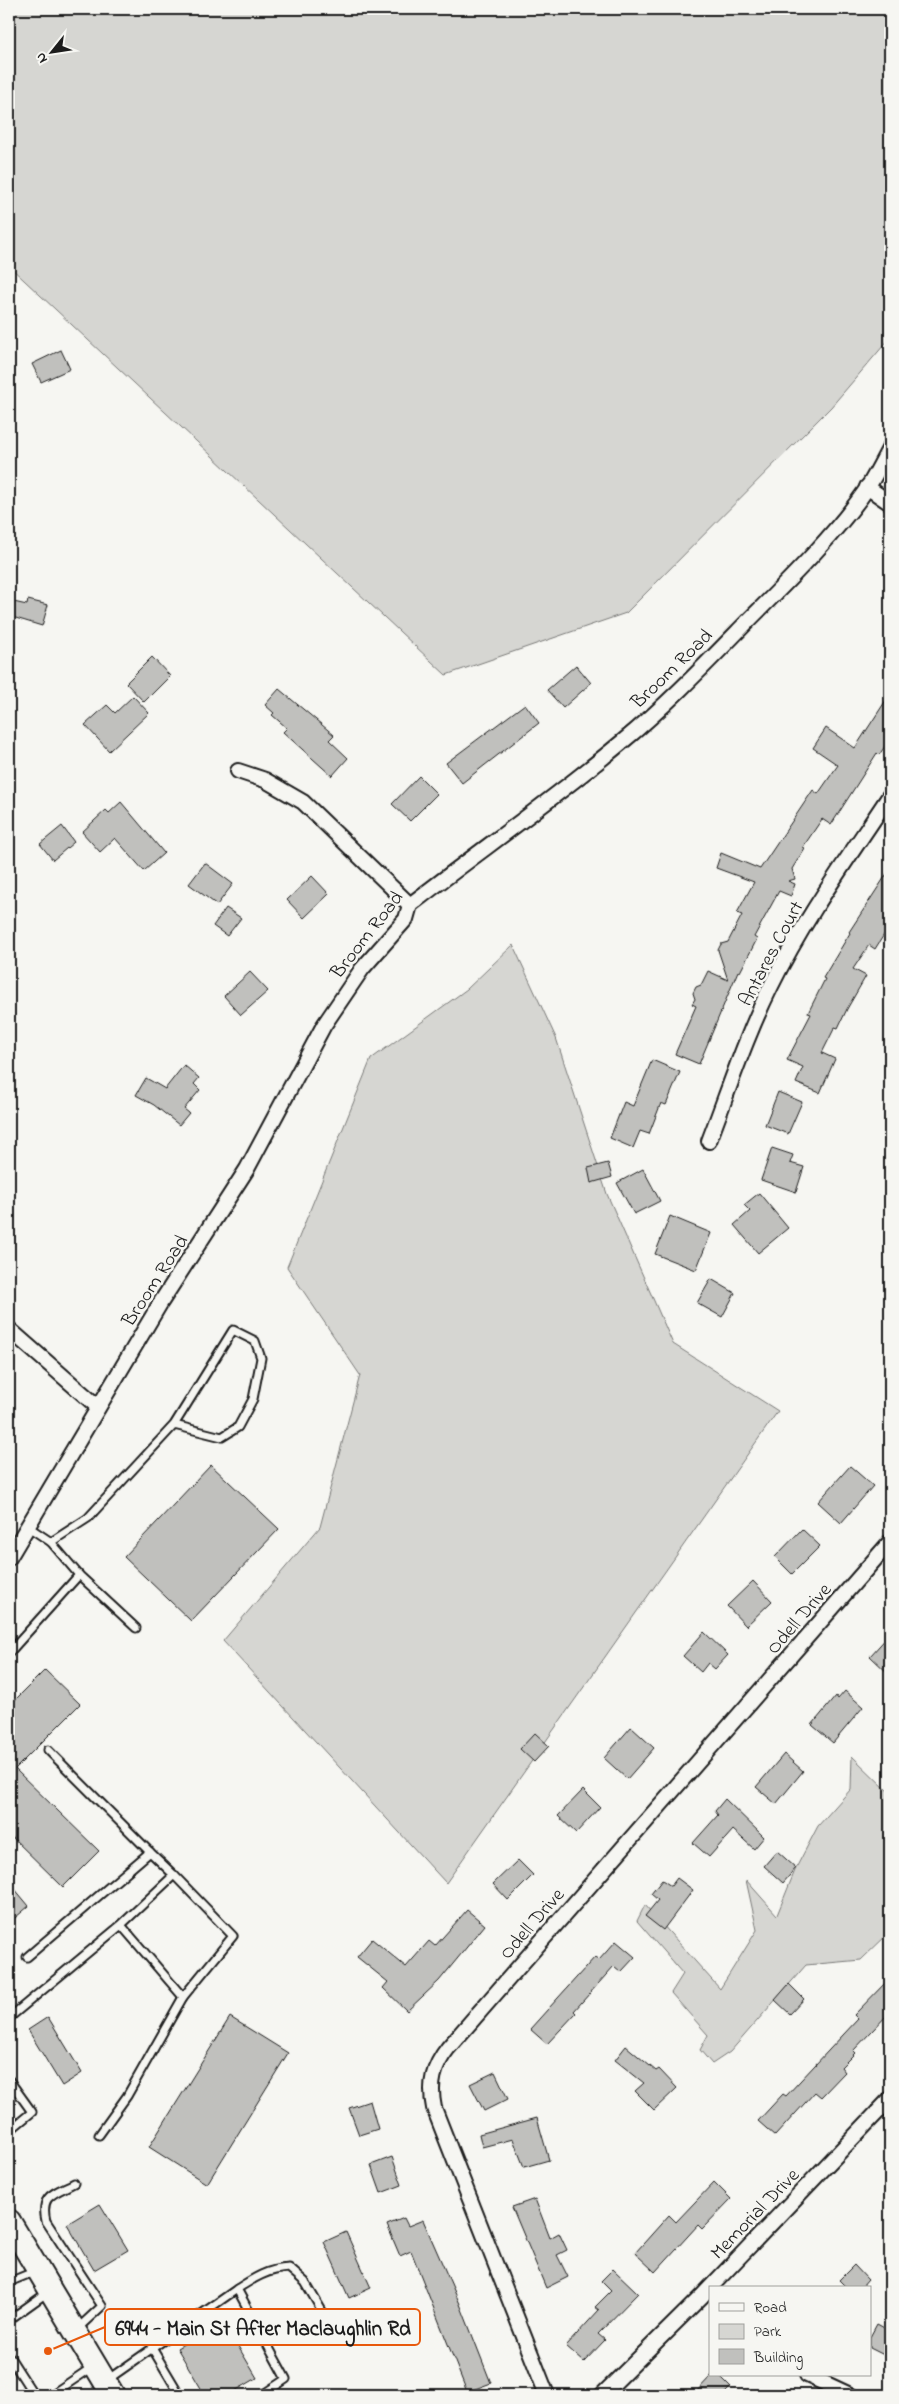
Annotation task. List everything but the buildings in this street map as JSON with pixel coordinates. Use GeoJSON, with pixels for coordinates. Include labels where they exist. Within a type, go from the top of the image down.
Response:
{"type":"FeatureCollection","features":[{"type":"Feature","properties":{"kind":"main road"},"geometry":{"type":"LineString","coordinates":[[9,2221],[104,2381]]}},
{"type":"Feature","properties":{"kind":"street","name":"Broom Road"},"geometry":{"type":"LineString","coordinates":[[9,1558],[162,1302],[247,1169],[324,1025],[362,969],[406,919],[410,906],[624,741],[697,673],[774,595],[836,526],[867,487],[890,447]]}},
{"type":"Feature","properties":{"kind":"street"},"geometry":{"type":"LineString","coordinates":[[867,487],[890,503]]}},
{"type":"Feature","properties":{"kind":"street"},"geometry":{"type":"LineString","coordinates":[[238,772],[265,780],[303,802],[410,906]]}},
{"type":"Feature","properties":{"kind":"street","name":"Antares Court"},"geometry":{"type":"LineString","coordinates":[[709,1141],[743,1051],[771,985],[813,913],[890,795]]}},
{"type":"Feature","properties":{"kind":"street"},"geometry":{"type":"LineString","coordinates":[[9,1330],[98,1407]]}},
{"type":"Feature","properties":{"kind":"street","name":"Odell Drive"},"geometry":{"type":"LineString","coordinates":[[547,2395],[434,2108],[431,2087],[436,2065],[448,2048],[890,1542]]}},
{"type":"Feature","properties":{"kind":"street","name":"Memorial Drive"},"geometry":{"type":"LineString","coordinates":[[718,2286],[890,2099]]}},
{"type":"Feature","properties":{"kind":"street","name":"Memorial Drive"},"geometry":{"type":"LineString","coordinates":[[602,2395],[706,2299]]}},
{"type":"Feature","properties":{"kind":"street"},"geometry":{"type":"LineString","coordinates":[[809,2376],[850,2395]]}},
{"type":"Feature","properties":{"kind":"lane"},"geometry":{"type":"LineString","coordinates":[[51,1542],[88,1518],[174,1425],[233,1330],[255,1341],[261,1358],[253,1399],[238,1427],[222,1437],[174,1425]]}},
{"type":"Feature","properties":{"kind":"lane"},"geometry":{"type":"LineString","coordinates":[[27,1526],[51,1542],[79,1575],[136,1628]]}},
{"type":"Feature","properties":{"kind":"lane"},"geometry":{"type":"LineString","coordinates":[[9,1653],[79,1575]]}},
{"type":"Feature","properties":{"kind":"lane"},"geometry":{"type":"LineString","coordinates":[[48,1750],[233,1936],[183,1997],[127,2096],[99,2135]]}},
{"type":"Feature","properties":{"kind":"lane"},"geometry":{"type":"LineString","coordinates":[[26,1957],[150,1852]]}},
{"type":"Feature","properties":{"kind":"lane"},"geometry":{"type":"LineString","coordinates":[[9,2018],[121,1925],[174,1875]]}},
{"type":"Feature","properties":{"kind":"lane"},"geometry":{"type":"LineString","coordinates":[[121,1925],[183,1997]]}},
{"type":"Feature","properties":{"kind":"lane"},"geometry":{"type":"LineString","coordinates":[[9,2080],[32,2112],[9,2131]]}},
{"type":"Feature","properties":{"kind":"lane"},"geometry":{"type":"LineString","coordinates":[[74,2183],[48,2197],[43,2207],[46,2221],[102,2306],[74,2332]]}},
{"type":"Feature","properties":{"kind":"lane"},"geometry":{"type":"LineString","coordinates":[[51,2395],[104,2381],[237,2289],[257,2276],[276,2268],[289,2268],[305,2282],[335,2333]]}},
{"type":"Feature","properties":{"kind":"lane"},"geometry":{"type":"LineString","coordinates":[[9,2282],[38,2270]]}},
{"type":"Feature","properties":{"kind":"lane"},"geometry":{"type":"LineString","coordinates":[[237,2289],[286,2379],[262,2395]]}},
{"type":"Feature","properties":{"kind":"lane"},"geometry":{"type":"LineString","coordinates":[[9,2320],[50,2291]]}},
{"type":"Feature","properties":{"kind":"lane"},"geometry":{"type":"LineString","coordinates":[[152,2348],[180,2395]]}},
{"type":"Feature","properties":{"kind":"lane"},"geometry":{"type":"LineString","coordinates":[[9,2356],[34,2395]]}},
{"type":"Feature","properties":{"kind":"green space"},"geometry":{"type":"Polygon","coordinates":[[[9,9],[890,9],[890,23],[886,28],[890,30],[890,338],[831,407],[626,613],[446,675],[9,266],[9,9]]]}},
{"type":"Feature","properties":{"kind":"green space"},"geometry":{"type":"Polygon","coordinates":[[[513,945],[556,1038],[607,1194],[673,1344],[778,1411],[446,1883],[223,1641],[320,1527],[360,1375],[287,1267],[371,1059],[467,989],[513,945]]]}},
{"type":"Feature","properties":{"kind":"green space"},"geometry":{"type":"Polygon","coordinates":[[[852,1756],[890,1793],[890,1932],[861,1960],[806,1965],[730,2052],[712,2064],[700,2050],[708,2035],[671,1993],[683,1974],[637,1921],[645,1905],[720,1989],[757,1930],[746,1880],[777,1915],[796,1868],[818,1826],[851,1789],[852,1756]]]}},
{"type":"Feature","properties":{"kind":"place","name":"6944 - Main St After Maclaughlin Rd"},"geometry":{"type":"Point","coordinates":[48,2351]}}]}
